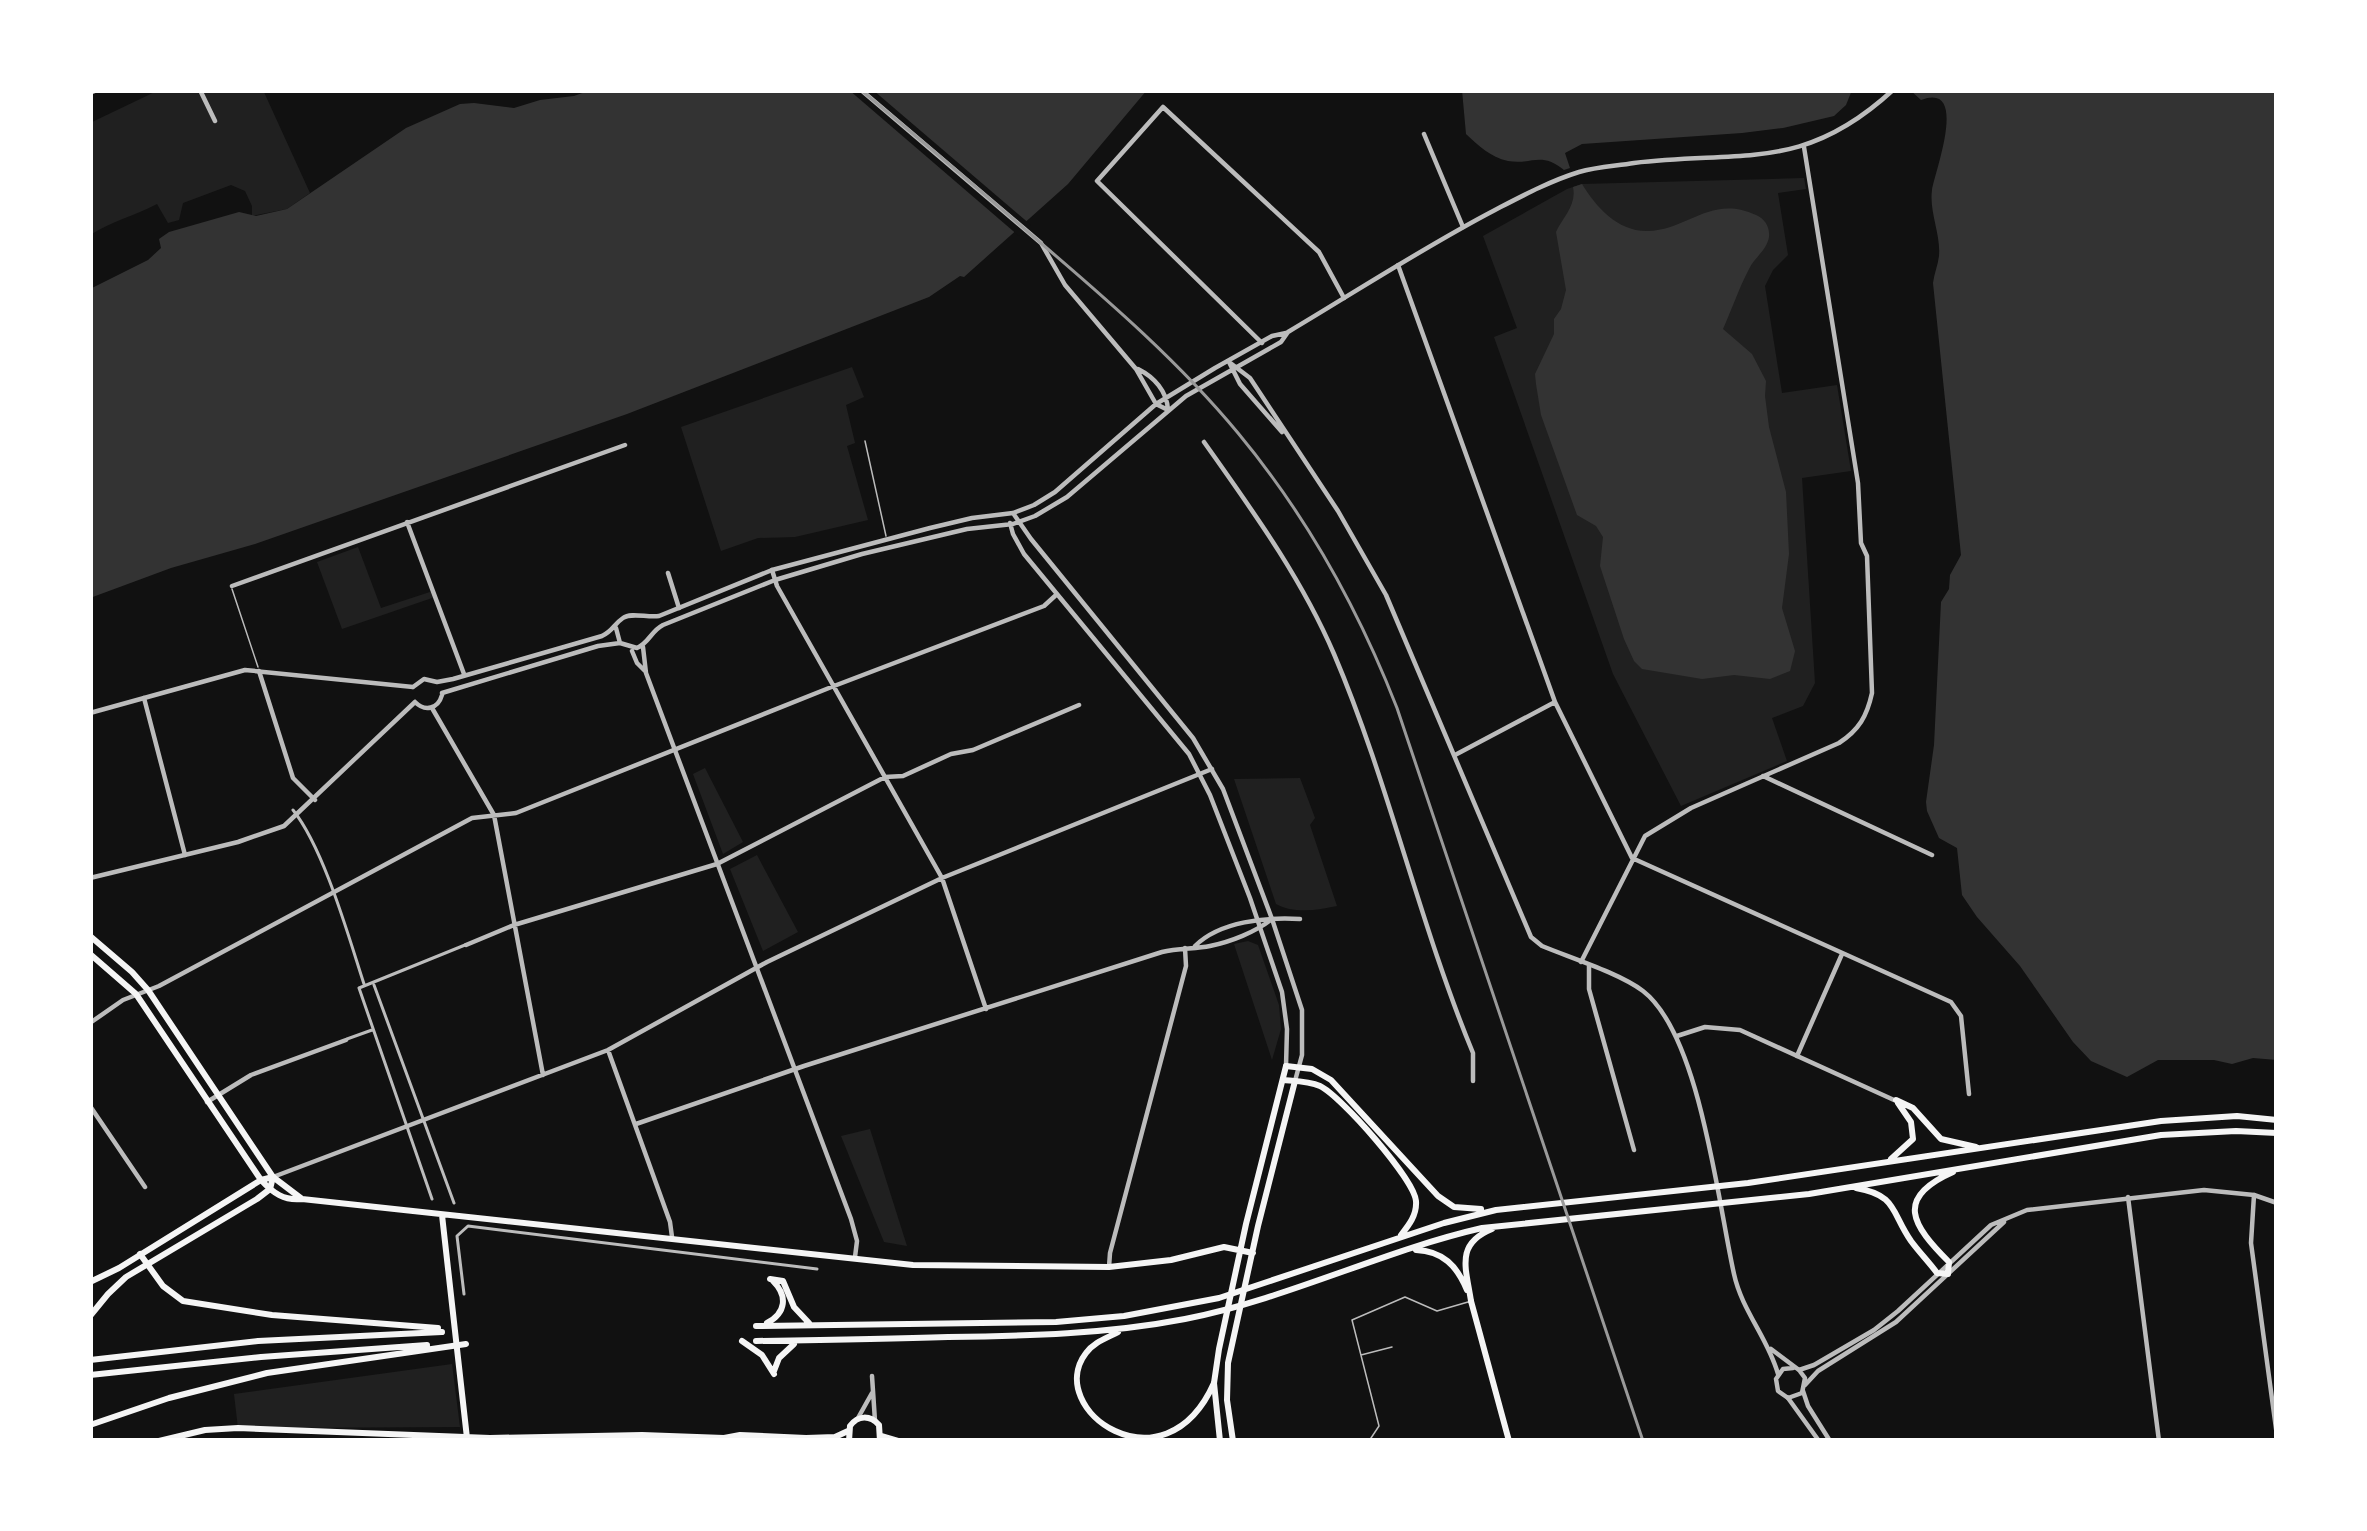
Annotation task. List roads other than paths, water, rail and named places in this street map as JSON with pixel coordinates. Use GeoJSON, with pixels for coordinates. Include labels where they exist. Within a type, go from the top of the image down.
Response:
{"type":"FeatureCollection","features":[{"type":"Feature","properties":{"kind":"main road"},"geometry":{"type":"LineString","coordinates":[[90,936],[148,990],[273,1177],[302,1198]]}},
{"type":"Feature","properties":{"kind":"main road"},"geometry":{"type":"LineString","coordinates":[[90,954],[136,994],[261,1180],[290,1200],[914,1264],[1109,1267],[1172,1260],[1224,1247],[1253,1253]]}},
{"type":"Feature","properties":{"kind":"main road"},"geometry":{"type":"LineString","coordinates":[[1220,1441],[1214,1383],[1220,1348],[1286,1066],[1324,1074],[1340,1087],[1443,1200],[1462,1209],[1496,1210]]}},
{"type":"Feature","properties":{"kind":"main road"},"geometry":{"type":"LineString","coordinates":[[1283,1080],[1319,1086],[1335,1096],[1410,1185],[1416,1201],[1414,1213],[1399,1238]]}},
{"type":"Feature","properties":{"kind":"main road"},"geometry":{"type":"LineString","coordinates":[[1233,1441],[1226,1383],[1232,1346],[1295,1081]]}},
{"type":"Feature","properties":{"kind":"main road"},"geometry":{"type":"LineString","coordinates":[[1896,1100],[1913,1108],[1936,1135],[1955,1144],[1992,1148]]}},
{"type":"Feature","properties":{"kind":"main road"},"geometry":{"type":"LineString","coordinates":[[1888,1161],[1913,1139],[1911,1122],[1896,1100]]}},
{"type":"Feature","properties":{"kind":"main road"},"geometry":{"type":"LineString","coordinates":[[811,1325],[794,1307],[783,1281],[770,1279],[782,1293],[783,1306],[778,1316],[759,1326],[1056,1322],[1139,1314],[1220,1298],[1496,1210],[1748,1183],[2161,1121],[2237,1116],[2277,1120]]}},
{"type":"Feature","properties":{"kind":"main road"},"geometry":{"type":"LineString","coordinates":[[756,1341],[1028,1336],[1124,1329],[1191,1318],[1449,1235],[1501,1226],[1753,1201],[2161,1135],[2277,1133]]}},
{"type":"Feature","properties":{"kind":"main road"},"geometry":{"type":"LineString","coordinates":[[1850,1187],[1888,1199],[1937,1273],[1948,1274],[1949,1262],[1925,1238],[1916,1205],[1919,1193],[1930,1182],[1964,1167]]}},
{"type":"Feature","properties":{"kind":"main road"},"geometry":{"type":"LineString","coordinates":[[90,1282],[273,1177]]}},
{"type":"Feature","properties":{"kind":"main road"},"geometry":{"type":"LineString","coordinates":[[90,1316],[113,1288],[250,1204],[270,1189],[273,1177]]}},
{"type":"Feature","properties":{"kind":"main road"},"geometry":{"type":"LineString","coordinates":[[442,1215],[467,1439]]}},
{"type":"Feature","properties":{"kind":"main road"},"geometry":{"type":"LineString","coordinates":[[1501,1226],[1472,1239],[1465,1264],[1509,1441]]}},
{"type":"Feature","properties":{"kind":"main road"},"geometry":{"type":"LineString","coordinates":[[1406,1250],[1428,1250],[1446,1258],[1457,1269],[1472,1301]]}},
{"type":"Feature","properties":{"kind":"main road"},"geometry":{"type":"LineString","coordinates":[[90,1360],[258,1341],[441,1330],[190,1303],[167,1290],[140,1254]]}},
{"type":"Feature","properties":{"kind":"main road"},"geometry":{"type":"LineString","coordinates":[[1124,1329],[1094,1345],[1077,1373],[1080,1395],[1103,1425],[1136,1437],[1168,1434],[1191,1421],[1214,1383]]}},
{"type":"Feature","properties":{"kind":"main road"},"geometry":{"type":"LineString","coordinates":[[742,1341],[762,1355],[774,1374],[779,1358],[800,1340]]}},
{"type":"Feature","properties":{"kind":"main road"},"geometry":{"type":"LineString","coordinates":[[90,1425],[169,1398],[268,1373],[466,1344]]}},
{"type":"Feature","properties":{"kind":"main road"},"geometry":{"type":"LineString","coordinates":[[90,1375],[443,1345]]}},
{"type":"Feature","properties":{"kind":"main road"},"geometry":{"type":"LineString","coordinates":[[165,1440],[238,1428],[467,1439],[835,1437],[848,1436],[858,1418],[875,1421],[881,1438],[898,1441]]}},
{"type":"Feature","properties":{"kind":"street"},"geometry":{"type":"LineString","coordinates":[[200,90],[215,121]]}},
{"type":"Feature","properties":{"kind":"street"},"geometry":{"type":"LineString","coordinates":[[861,90],[1041,243],[1065,285],[1136,369],[1156,404],[1168,410]]}},
{"type":"Feature","properties":{"kind":"street"},"geometry":{"type":"LineString","coordinates":[[90,713],[233,673],[259,671],[413,687],[424,679],[437,682],[602,636],[628,615],[652,618],[772,571],[1034,506],[1156,404],[1516,199],[1579,172],[1645,162],[1756,156],[1804,147],[1845,128],[1892,90]]}},
{"type":"Feature","properties":{"kind":"street"},"geometry":{"type":"LineString","coordinates":[[1262,343],[1097,182],[1163,107],[1318,252],[1344,298]]}},
{"type":"Feature","properties":{"kind":"street"},"geometry":{"type":"LineString","coordinates":[[1424,134],[1463,227]]}},
{"type":"Feature","properties":{"kind":"street"},"geometry":{"type":"LineString","coordinates":[[1580,962],[1645,836],[1691,808],[1850,737],[1868,713],[1872,693],[1867,556],[1861,543],[1858,484],[1804,147]]}},
{"type":"Feature","properties":{"kind":"street"},"geometry":{"type":"LineString","coordinates":[[1398,265],[1555,702],[1632,858],[1951,1002],[1961,1016],[1969,1094]]}},
{"type":"Feature","properties":{"kind":"street"},"geometry":{"type":"LineString","coordinates":[[855,1257],[851,1219],[645,671],[643,645],[662,625],[775,580],[967,529],[1019,522],[1057,504],[1186,396],[1281,342],[1288,332]]}},
{"type":"Feature","properties":{"kind":"street"},"geometry":{"type":"LineString","coordinates":[[1228,362],[1250,378],[1386,595],[1531,937],[1644,992],[1663,1011],[1677,1036],[1713,1164],[1737,1285],[1778,1374],[1776,1388],[1819,1441]]}},
{"type":"Feature","properties":{"kind":"street"},"geometry":{"type":"LineString","coordinates":[[1136,369],[1149,375],[1167,397],[1168,410]]}},
{"type":"Feature","properties":{"kind":"street"},"geometry":{"type":"LineString","coordinates":[[1235,369],[1240,384],[1286,436]]}},
{"type":"Feature","properties":{"kind":"street"},"geometry":{"type":"LineString","coordinates":[[1204,442],[1264,526],[1333,651],[1474,1053],[1473,1081]]}},
{"type":"Feature","properties":{"kind":"street"},"geometry":{"type":"LineString","coordinates":[[232,586],[625,446]]}},
{"type":"Feature","properties":{"kind":"street"},"geometry":{"type":"LineString","coordinates":[[1013,513],[1192,738],[1227,799],[1302,1010],[1304,1032],[1295,1081]]}},
{"type":"Feature","properties":{"kind":"street"},"geometry":{"type":"LineString","coordinates":[[1013,513],[1010,524],[1024,554],[1189,754],[1216,806],[1284,1004],[1286,1066]]}},
{"type":"Feature","properties":{"kind":"street"},"geometry":{"type":"LineString","coordinates":[[407,522],[464,675]]}},
{"type":"Feature","properties":{"kind":"street"},"geometry":{"type":"LineString","coordinates":[[772,571],[942,878],[986,1009]]}},
{"type":"Feature","properties":{"kind":"street"},"geometry":{"type":"LineString","coordinates":[[668,573],[679,608]]}},
{"type":"Feature","properties":{"kind":"street"},"geometry":{"type":"LineString","coordinates":[[90,1023],[136,994],[472,818],[516,814],[1044,606],[1057,595],[1062,577]]}},
{"type":"Feature","properties":{"kind":"street"},"geometry":{"type":"LineString","coordinates":[[641,617],[649,635]]}},
{"type":"Feature","properties":{"kind":"street"},"geometry":{"type":"LineString","coordinates":[[616,628],[620,643]]}},
{"type":"Feature","properties":{"kind":"street"},"geometry":{"type":"LineString","coordinates":[[442,693],[605,644],[643,645]]}},
{"type":"Feature","properties":{"kind":"street"},"geometry":{"type":"LineString","coordinates":[[631,648],[645,671]]}},
{"type":"Feature","properties":{"kind":"street"},"geometry":{"type":"LineString","coordinates":[[259,671],[293,778],[315,800]]}},
{"type":"Feature","properties":{"kind":"street"},"geometry":{"type":"LineString","coordinates":[[1123,672],[1138,671]]}},
{"type":"Feature","properties":{"kind":"street"},"geometry":{"type":"LineString","coordinates":[[1133,684],[1138,671]]}},
{"type":"Feature","properties":{"kind":"street"},"geometry":{"type":"LineString","coordinates":[[413,687],[415,702],[432,708],[442,693],[437,682]]}},
{"type":"Feature","properties":{"kind":"street"},"geometry":{"type":"LineString","coordinates":[[144,698],[185,855]]}},
{"type":"Feature","properties":{"kind":"street"},"geometry":{"type":"LineString","coordinates":[[90,878],[284,826],[415,702]]}},
{"type":"Feature","properties":{"kind":"street"},"geometry":{"type":"LineString","coordinates":[[1454,754],[1555,702]]}},
{"type":"Feature","properties":{"kind":"street"},"geometry":{"type":"LineString","coordinates":[[362,987],[514,926],[717,864],[885,777],[903,776],[951,754],[973,750],[1078,705]]}},
{"type":"Feature","properties":{"kind":"street"},"geometry":{"type":"LineString","coordinates":[[432,708],[494,815],[543,1075]]}},
{"type":"Feature","properties":{"kind":"street"},"geometry":{"type":"LineString","coordinates":[[273,1177],[608,1050],[756,968],[942,878],[1212,769]]}},
{"type":"Feature","properties":{"kind":"street"},"geometry":{"type":"LineString","coordinates":[[1763,776],[1933,855]]}},
{"type":"Feature","properties":{"kind":"street"},"geometry":{"type":"LineString","coordinates":[[296,813],[332,893],[432,1199]]}},
{"type":"Feature","properties":{"kind":"street"},"geometry":{"type":"LineString","coordinates":[[1195,946],[1203,938],[1257,918],[1300,919]]}},
{"type":"Feature","properties":{"kind":"street"},"geometry":{"type":"LineString","coordinates":[[635,1124],[1162,952],[1206,948],[1260,929],[1272,919]]}},
{"type":"Feature","properties":{"kind":"street"},"geometry":{"type":"LineString","coordinates":[[1109,1267],[1186,966],[1185,947]]}},
{"type":"Feature","properties":{"kind":"street"},"geometry":{"type":"LineString","coordinates":[[1797,1056],[1842,955]]}},
{"type":"Feature","properties":{"kind":"street"},"geometry":{"type":"LineString","coordinates":[[1589,966],[1589,989],[1634,1150]]}},
{"type":"Feature","properties":{"kind":"street"},"geometry":{"type":"LineString","coordinates":[[373,983],[454,1203]]}},
{"type":"Feature","properties":{"kind":"street"},"geometry":{"type":"LineString","coordinates":[[1677,1036],[1705,1027],[1740,1030],[1896,1100]]}},
{"type":"Feature","properties":{"kind":"street"},"geometry":{"type":"LineString","coordinates":[[207,1102],[251,1075],[375,1028]]}},
{"type":"Feature","properties":{"kind":"street"},"geometry":{"type":"LineString","coordinates":[[608,1050],[673,1238]]}},
{"type":"Feature","properties":{"kind":"street"},"geometry":{"type":"LineString","coordinates":[[90,1106],[145,1187]]}},
{"type":"Feature","properties":{"kind":"street"},"geometry":{"type":"LineString","coordinates":[[1778,1374],[1783,1369],[1814,1365],[1874,1330],[1991,1225],[2038,1207],[2204,1190],[2254,1195],[2277,1203]]}},
{"type":"Feature","properties":{"kind":"street"},"geometry":{"type":"LineString","coordinates":[[2254,1195],[2251,1243],[2277,1436]]}},
{"type":"Feature","properties":{"kind":"street"},"geometry":{"type":"LineString","coordinates":[[2128,1197],[2159,1441]]}},
{"type":"Feature","properties":{"kind":"street"},"geometry":{"type":"LineString","coordinates":[[1788,1398],[1797,1396],[1818,1371],[1896,1322],[2008,1218]]}},
{"type":"Feature","properties":{"kind":"street"},"geometry":{"type":"LineString","coordinates":[[464,1294],[457,1236],[468,1226],[817,1269]]}},
{"type":"Feature","properties":{"kind":"street"},"geometry":{"type":"LineString","coordinates":[[1767,1345],[1804,1376],[1808,1406],[1830,1441]]}},
{"type":"Feature","properties":{"kind":"street"},"geometry":{"type":"LineString","coordinates":[[872,1376],[875,1421]]}},
{"type":"Feature","properties":{"kind":"street"},"geometry":{"type":"LineString","coordinates":[[858,1418],[872,1393]]}},
{"type":"Feature","properties":{"kind":"lane"},"geometry":{"type":"LineString","coordinates":[[865,441],[887,539]]}},
{"type":"Feature","properties":{"kind":"lane"},"geometry":{"type":"LineString","coordinates":[[232,586],[259,671]]}},
{"type":"Feature","properties":{"kind":"lane"},"geometry":{"type":"LineString","coordinates":[[1369,1441],[1379,1426],[1352,1320],[1405,1297],[1437,1311],[1472,1301]]}},
{"type":"Feature","properties":{"kind":"lane"},"geometry":{"type":"LineString","coordinates":[[1361,1355],[1392,1347]]}},
{"type":"Feature","properties":{"kind":"railway"},"geometry":{"type":"LineString","coordinates":[[861,90],[1094,289],[1193,382],[1263,464],[1328,564],[1397,708],[1643,1441]]}}]}
